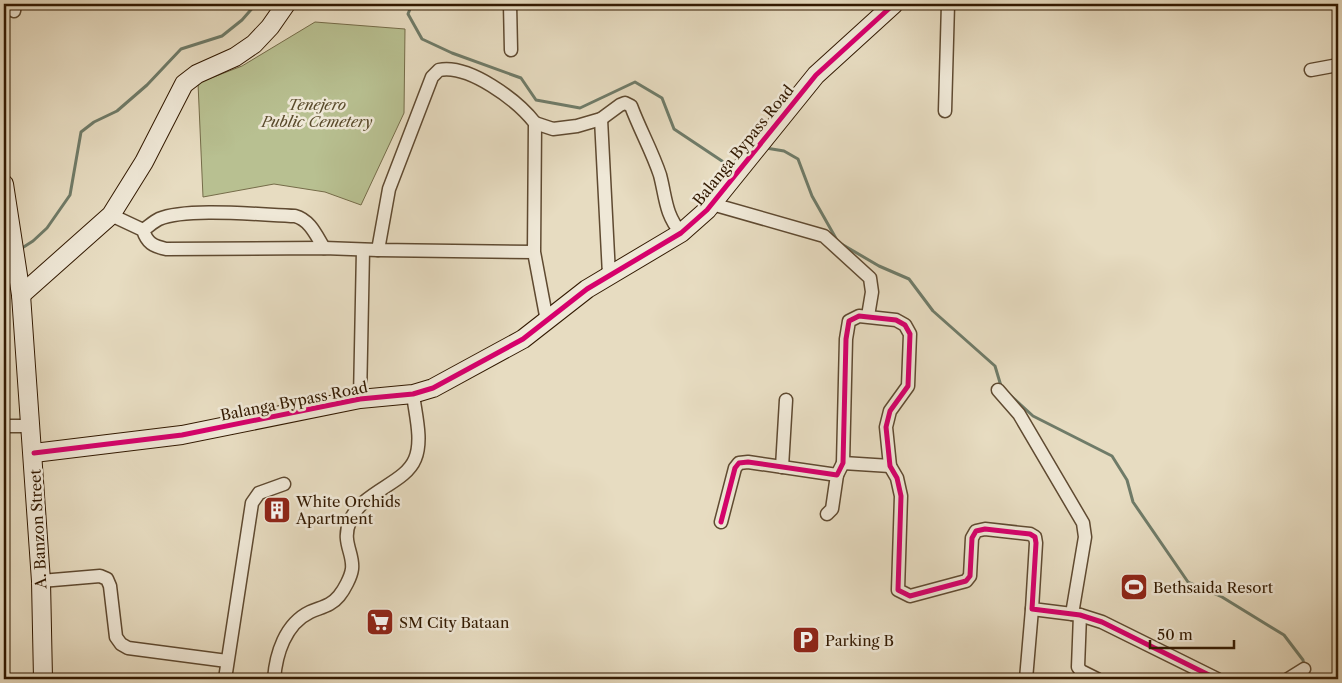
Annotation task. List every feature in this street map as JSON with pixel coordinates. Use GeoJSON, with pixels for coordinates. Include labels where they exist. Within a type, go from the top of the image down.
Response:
{"type":"FeatureCollection","features":[{"type":"Feature","properties":{"kind":"street"},"geometry":{"type":"LineString","coordinates":[[21,295],[111,215],[144,162],[184,84],[197,74],[235,57],[254,44],[270,27],[286,4]]}},
{"type":"Feature","properties":{"kind":"street"},"geometry":{"type":"LineString","coordinates":[[510,4],[511,50]]}},
{"type":"Feature","properties":{"kind":"street","name":"Balanga Bypass Road"},"geometry":{"type":"LineString","coordinates":[[34,453],[182,435],[360,399],[412,394],[433,388],[523,339],[587,288],[681,233],[712,204],[816,75],[894,4]]}},
{"type":"Feature","properties":{"kind":"street"},"geometry":{"type":"LineString","coordinates":[[945,112],[948,4]]}},
{"type":"Feature","properties":{"kind":"street"},"geometry":{"type":"LineString","coordinates":[[1311,70],[1338,65]]}},
{"type":"Feature","properties":{"kind":"street"},"geometry":{"type":"LineString","coordinates":[[378,250],[389,189],[432,77],[439,70],[455,69],[486,82],[535,123],[553,128],[562,128],[601,119],[625,103],[631,106],[648,142],[660,175],[671,220],[681,233]]}},
{"type":"Feature","properties":{"kind":"street"},"geometry":{"type":"LineString","coordinates":[[601,119],[609,275]]}},
{"type":"Feature","properties":{"kind":"street"},"geometry":{"type":"LineString","coordinates":[[535,123],[534,252],[547,321]]}},
{"type":"Feature","properties":{"kind":"street","name":"A. Banzon Street"},"geometry":{"type":"LineString","coordinates":[[4,184],[6,213],[15,242],[18,260],[30,426],[34,453],[41,581],[43,679]]}},
{"type":"Feature","properties":{"kind":"street"},"geometry":{"type":"LineString","coordinates":[[712,204],[824,236],[870,278],[872,292],[868,316]]}},
{"type":"Feature","properties":{"kind":"street"},"geometry":{"type":"LineString","coordinates":[[142,230],[158,220],[182,215],[209,213],[295,216],[302,218],[310,225],[324,248]]}},
{"type":"Feature","properties":{"kind":"street"},"geometry":{"type":"LineString","coordinates":[[111,215],[142,230],[146,241],[166,249],[324,248],[534,252]]}},
{"type":"Feature","properties":{"kind":"street"},"geometry":{"type":"LineString","coordinates":[[360,399],[363,250]]}},
{"type":"Feature","properties":{"kind":"street"},"geometry":{"type":"LineString","coordinates":[[827,514],[832,509],[837,475],[843,463],[848,326],[852,318],[868,316],[896,320],[905,326],[910,334],[908,386],[890,411],[886,427],[890,466],[897,478],[901,496],[898,590],[910,596],[966,581],[970,576],[972,538],[976,530],[985,529],[1030,534],[1035,537],[1032,609],[1026,679]]}},
{"type":"Feature","properties":{"kind":"street"},"geometry":{"type":"LineString","coordinates":[[998,390],[1019,414],[1083,523],[1084,536],[1076,614],[1078,667],[1081,671],[1097,679]]}},
{"type":"Feature","properties":{"kind":"street"},"geometry":{"type":"LineString","coordinates":[[274,679],[285,633],[308,613],[330,605],[340,596],[346,584],[352,568],[346,544],[349,522],[360,504],[403,473],[415,459],[418,438],[412,394]]}},
{"type":"Feature","properties":{"kind":"street"},"geometry":{"type":"LineString","coordinates":[[782,467],[786,400]]}},
{"type":"Feature","properties":{"kind":"street"},"geometry":{"type":"LineString","coordinates":[[4,426],[30,426]]}},
{"type":"Feature","properties":{"kind":"street"},"geometry":{"type":"LineString","coordinates":[[721,522],[732,475],[739,463],[748,462],[837,475]]}},
{"type":"Feature","properties":{"kind":"street"},"geometry":{"type":"LineString","coordinates":[[843,463],[890,466]]}},
{"type":"Feature","properties":{"kind":"street"},"geometry":{"type":"LineString","coordinates":[[225,679],[252,503],[259,493],[284,484]]}},
{"type":"Feature","properties":{"kind":"street"},"geometry":{"type":"LineString","coordinates":[[41,581],[100,576],[107,579],[110,586],[116,637],[121,644],[128,648],[227,661]]}},
{"type":"Feature","properties":{"kind":"street"},"geometry":{"type":"LineString","coordinates":[[1032,609],[1076,614],[1102,622],[1217,679]]}},
{"type":"Feature","properties":{"kind":"street"},"geometry":{"type":"LineString","coordinates":[[1288,679],[1304,669]]}},
{"type":"Feature","properties":{"kind":"green space","name":"Tenejero Public Cemetery"},"geometry":{"type":"Polygon","coordinates":[[[315,22],[405,29],[404,113],[361,205],[325,192],[274,184],[203,197],[198,83],[242,66],[315,22]]]}},
{"type":"Feature","properties":{"kind":"waterway"},"geometry":{"type":"LineString","coordinates":[[19,250],[33,241],[47,228],[70,195],[81,132],[94,122],[117,111],[147,85],[181,49],[222,36],[242,20],[256,4]]}},
{"type":"Feature","properties":{"kind":"waterway"},"geometry":{"type":"LineString","coordinates":[[412,4],[408,14],[422,39],[452,53],[521,78],[536,100],[580,108],[635,82],[662,98],[674,129],[722,161]]}},
{"type":"Feature","properties":{"kind":"waterway"},"geometry":{"type":"LineString","coordinates":[[766,148],[784,151],[798,159],[812,196],[838,242],[879,266],[909,279],[933,311],[995,366],[1001,386]]}},
{"type":"Feature","properties":{"kind":"waterway"},"geometry":{"type":"LineString","coordinates":[[1011,396],[1033,416],[1112,456],[1127,480],[1133,502],[1188,582],[1222,597],[1284,635],[1303,660],[1304,665]]}},
{"type":"Feature","properties":{"kind":"waterway"},"geometry":{"type":"LineString","coordinates":[[1305,671],[1306,679]]}},
{"type":"Feature","properties":{"kind":"cycle path"},"geometry":{"type":"LineString","coordinates":[[34,453],[182,435],[360,399],[413,394],[433,388],[523,339],[587,289],[681,233],[707,210],[816,75],[894,4]]}},
{"type":"Feature","properties":{"kind":"cycle path"},"geometry":{"type":"LineString","coordinates":[[721,522],[735,468],[739,463],[748,462],[837,475],[843,463],[846,339],[849,321],[859,316],[896,320],[905,325],[910,334],[908,386],[890,411],[886,427],[890,466],[897,478],[901,496],[898,590],[910,596],[966,581],[970,576],[972,538],[976,531],[985,529],[1030,534],[1035,537],[1036,543],[1032,609],[1080,615],[1102,622],[1217,679]]}},
{"type":"Feature","properties":{"kind":"place","name":"White Orchids Apartment"},"geometry":{"type":"Point","coordinates":[277,510]}},
{"type":"Feature","properties":{"kind":"place","name":"Bethsaida Resort"},"geometry":{"type":"Point","coordinates":[1134,587]}},
{"type":"Feature","properties":{"kind":"place","name":"SM City Bataan"},"geometry":{"type":"Point","coordinates":[380,622]}},
{"type":"Feature","properties":{"kind":"place","name":"Parking B"},"geometry":{"type":"Point","coordinates":[806,640]}}]}
